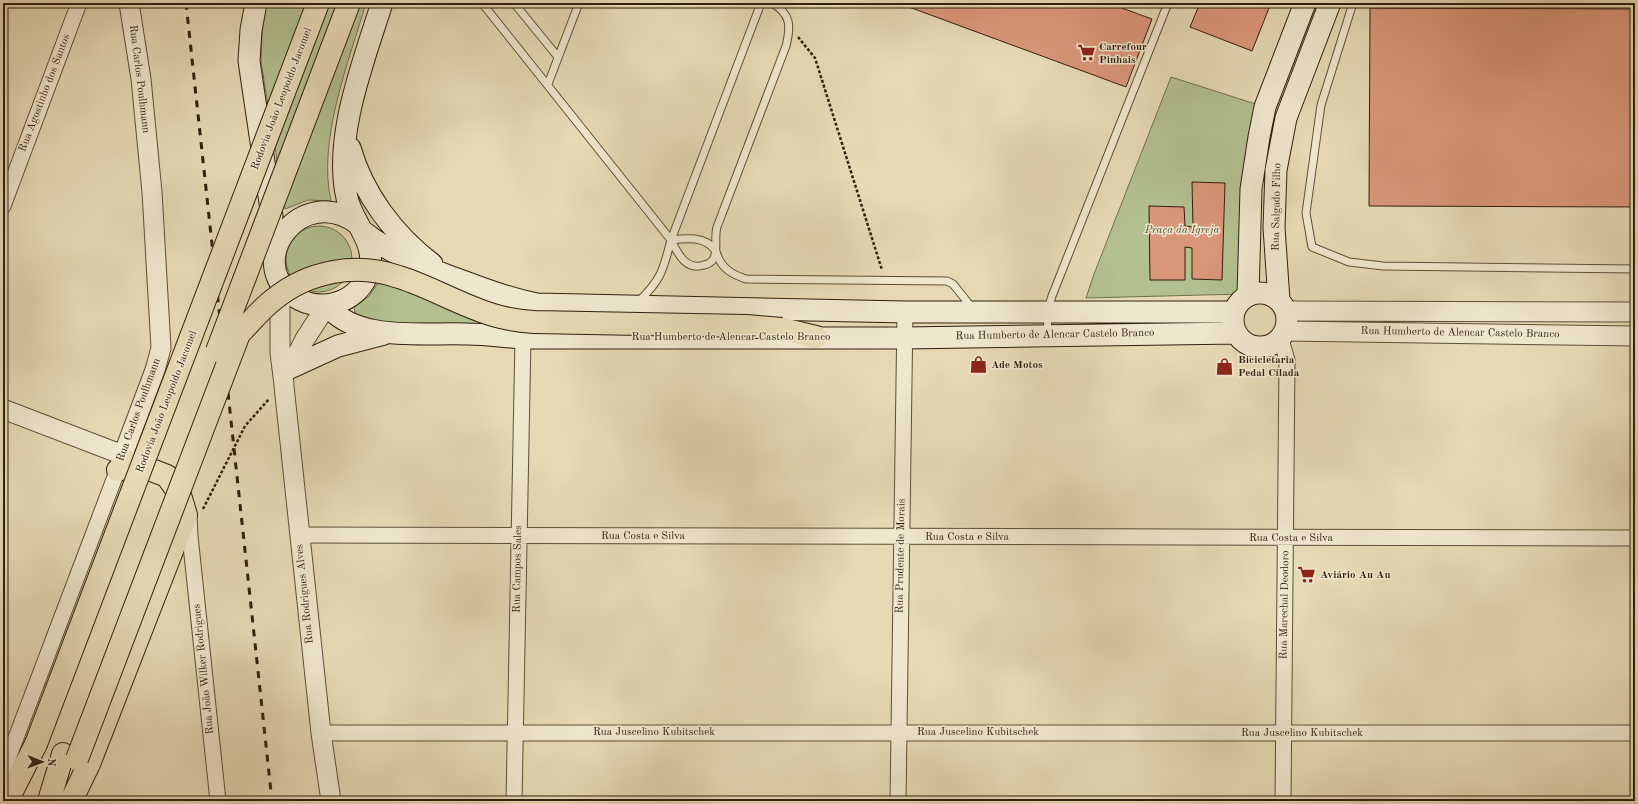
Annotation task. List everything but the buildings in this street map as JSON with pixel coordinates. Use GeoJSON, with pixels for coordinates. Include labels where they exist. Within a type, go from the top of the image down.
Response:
{"type":"FeatureCollection","features":[{"type":"Feature","properties":{"kind":"highway","name":"Rodovia João Leopoldo Jacomel"},"geometry":{"type":"LineString","coordinates":[[17,801],[36,744],[318,3]]}},
{"type":"Feature","properties":{"kind":"highway"},"geometry":{"type":"LineString","coordinates":[[60,801],[70,757],[349,3]]}},
{"type":"Feature","properties":{"kind":"highway"},"geometry":{"type":"LineString","coordinates":[[49,801],[70,757],[239,334],[273,300],[293,286],[327,273],[362,270],[400,277],[491,314],[511,319],[534,322],[748,326],[782,329],[816,337]]}},
{"type":"Feature","properties":{"kind":"highway"},"geometry":{"type":"LineString","coordinates":[[71,801],[89,764],[186,515],[180,495],[167,476],[131,462],[121,462]]}},
{"type":"Feature","properties":{"kind":"highway"},"geometry":{"type":"LineString","coordinates":[[7,801],[36,744]]}},
{"type":"Feature","properties":{"kind":"main road"},"geometry":{"type":"LineString","coordinates":[[256,3],[250,44],[251,76],[277,245],[276,268],[286,290],[295,297],[305,302],[327,305],[346,300],[355,294],[367,276],[371,256],[369,242],[361,229],[347,198],[345,186],[346,134],[356,88],[382,3]]}},
{"type":"Feature","properties":{"kind":"main road"},"geometry":{"type":"LineString","coordinates":[[1304,7],[1326,11]]}},
{"type":"Feature","properties":{"kind":"main road","name":"Rua Salgado Filho"},"geometry":{"type":"LineString","coordinates":[[1248,295],[1251,189],[1259,137],[1266,107],[1304,7]]}},
{"type":"Feature","properties":{"kind":"main road","name":"Rua Salgado Filho"},"geometry":{"type":"LineString","coordinates":[[1282,320],[1274,228],[1276,170],[1286,118],[1326,11]]}},
{"type":"Feature","properties":{"kind":"main road"},"geometry":{"type":"LineString","coordinates":[[346,134],[357,170],[370,196],[400,235],[423,257],[450,276]]}},
{"type":"Feature","properties":{"kind":"main road"},"geometry":{"type":"LineString","coordinates":[[1259,137],[1282,142]]}},
{"type":"Feature","properties":{"kind":"main road"},"geometry":{"type":"LineString","coordinates":[[277,245],[283,233],[292,223],[304,216],[332,212],[347,216],[361,229]]}},
{"type":"Feature","properties":{"kind":"main road","name":"Rua Humberto de Alencar Castelo Branco"},"geometry":{"type":"LineString","coordinates":[[361,229],[386,248],[413,263],[493,293],[537,304],[904,312],[1234,312]]}},
{"type":"Feature","properties":{"kind":"main road"},"geometry":{"type":"LineString","coordinates":[[1261,293],[1273,296],[1282,320],[1270,346],[1257,348],[1244,343],[1236,333],[1233,319],[1234,312],[1237,305],[1248,295],[1261,293]]}},
{"type":"Feature","properties":{"kind":"main road","name":"Rua Humberto de Alencar Castelo Branco"},"geometry":{"type":"LineString","coordinates":[[327,305],[336,316],[355,326],[393,333],[469,334],[523,338],[905,338],[1236,333]]}},
{"type":"Feature","properties":{"kind":"main road"},"geometry":{"type":"LineString","coordinates":[[286,379],[338,346],[393,333]]}},
{"type":"Feature","properties":{"kind":"street","name":"Rua Agostinho dos Santos"},"geometry":{"type":"LineString","coordinates":[[3,206],[79,3]]}},
{"type":"Feature","properties":{"kind":"street","name":"Rua Carlos Poulhmann"},"geometry":{"type":"LineString","coordinates":[[3,772],[8,741],[121,462],[156,370],[161,348],[157,262],[149,162],[141,79],[129,3]]}},
{"type":"Feature","properties":{"kind":"street","name":"Rua Rodrigues Alves"},"geometry":{"type":"LineString","coordinates":[[280,279],[280,354],[286,379],[299,535],[321,733],[331,801]]}},
{"type":"Feature","properties":{"kind":"street"},"geometry":{"type":"LineString","coordinates":[[286,379],[305,339],[327,305]]}},
{"type":"Feature","properties":{"kind":"street","name":"Rua Prudente de Morais"},"geometry":{"type":"LineString","coordinates":[[898,801],[905,338],[904,312]]}},
{"type":"Feature","properties":{"kind":"street","name":"Rua Humberto de Alencar Castelo Branco"},"geometry":{"type":"LineString","coordinates":[[1282,320],[1635,312]]}},
{"type":"Feature","properties":{"kind":"street","name":"Rua Humberto de Alencar Castelo Branco"},"geometry":{"type":"LineString","coordinates":[[1282,320],[1635,336]]}},
{"type":"Feature","properties":{"kind":"street","name":"Rua Marechal Deodoro"},"geometry":{"type":"LineString","coordinates":[[1282,320],[1287,360],[1283,801]]}},
{"type":"Feature","properties":{"kind":"street","name":"Rua Campos Sales"},"geometry":{"type":"LineString","coordinates":[[514,801],[514,733],[523,338]]}},
{"type":"Feature","properties":{"kind":"street"},"geometry":{"type":"LineString","coordinates":[[3,409],[121,462]]}},
{"type":"Feature","properties":{"kind":"street","name":"Rua João Wilker Rodrigues"},"geometry":{"type":"LineString","coordinates":[[121,462],[167,471],[178,482],[188,507],[218,801]]}},
{"type":"Feature","properties":{"kind":"street","name":"Rua Costa e Silva"},"geometry":{"type":"LineString","coordinates":[[299,535],[1635,538]]}},
{"type":"Feature","properties":{"kind":"street","name":"Rua Juscelino Kubitschek"},"geometry":{"type":"LineString","coordinates":[[321,733],[898,731],[1284,734],[1635,733]]}},
{"type":"Feature","properties":{"kind":"lane"},"geometry":{"type":"LineString","coordinates":[[482,3],[671,240],[682,259],[693,266],[710,264],[714,257],[716,251],[717,227],[786,46],[789,27],[784,12],[772,3]]}},
{"type":"Feature","properties":{"kind":"lane"},"geometry":{"type":"LineString","coordinates":[[514,3],[558,58]]}},
{"type":"Feature","properties":{"kind":"lane"},"geometry":{"type":"LineString","coordinates":[[548,84],[579,3]]}},
{"type":"Feature","properties":{"kind":"lane"},"geometry":{"type":"LineString","coordinates":[[633,306],[657,282],[664,267],[671,240],[761,3]]}},
{"type":"Feature","properties":{"kind":"lane"},"geometry":{"type":"LineString","coordinates":[[1048,336],[1047,312],[1168,3]]}},
{"type":"Feature","properties":{"kind":"lane"},"geometry":{"type":"LineString","coordinates":[[1353,3],[1321,104],[1306,213],[1312,247],[1349,262],[1383,266],[1635,269]]}},
{"type":"Feature","properties":{"kind":"lane"},"geometry":{"type":"LineString","coordinates":[[671,240],[696,239],[716,251],[726,269],[735,275],[746,279],[884,279],[947,281],[958,289],[975,312]]}},
{"type":"Feature","properties":{"kind":"path"},"geometry":{"type":"LineString","coordinates":[[789,27],[815,58],[884,279]]}},
{"type":"Feature","properties":{"kind":"path"},"geometry":{"type":"LineString","coordinates":[[190,536],[245,426],[286,379]]}},
{"type":"Feature","properties":{"kind":"green space"},"geometry":{"type":"Polygon","coordinates":[[[266,3],[366,3],[344,75],[331,127],[328,153],[328,178],[331,201],[308,200],[285,209],[261,62],[262,34],[266,3]]]}},
{"type":"Feature","properties":{"kind":"green space","name":"Praça da Igreja"},"geometry":{"type":"Polygon","coordinates":[[[1171,77],[1265,107],[1242,294],[1086,298],[1094,274],[1171,77]]]}},
{"type":"Feature","properties":{"kind":"green space"},"geometry":{"type":"Polygon","coordinates":[[[312,226],[326,226],[338,231],[347,240],[352,252],[350,272],[343,283],[326,292],[312,292],[300,287],[291,278],[286,266],[286,252],[291,240],[300,231],[312,226]]]}},
{"type":"Feature","properties":{"kind":"green space"},"geometry":{"type":"Polygon","coordinates":[[[380,280],[504,324],[390,323],[356,319],[354,307],[369,296],[380,280]]]}},
{"type":"Feature","properties":{"kind":"railway"},"geometry":{"type":"LineString","coordinates":[[186,3],[272,801]]}},
{"type":"Feature","properties":{"kind":"place","name":"Carrefour Pinhais"},"geometry":{"type":"Point","coordinates":[1086,53]}},
{"type":"Feature","properties":{"kind":"place","name":"Ade Motos"},"geometry":{"type":"Point","coordinates":[978,365]}},
{"type":"Feature","properties":{"kind":"place","name":"Bicicletaria Pedal Cilada"},"geometry":{"type":"Point","coordinates":[1225,366]}},
{"type":"Feature","properties":{"kind":"place","name":"Aviário Au Au"},"geometry":{"type":"Point","coordinates":[1307,575]}}]}
